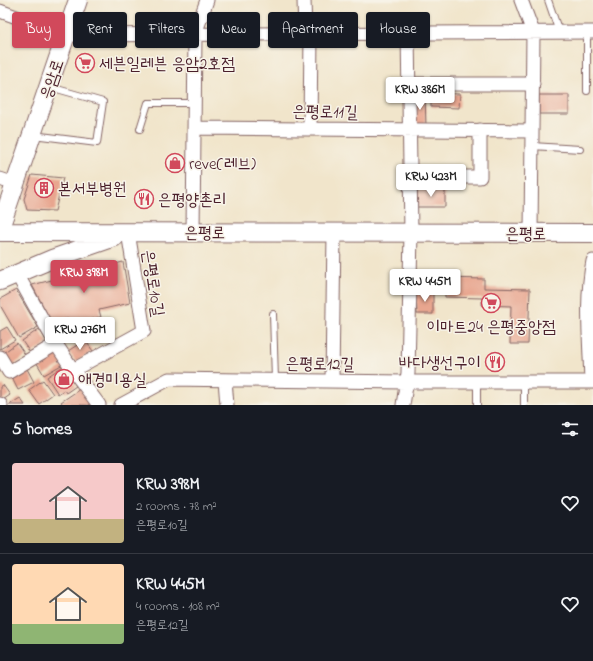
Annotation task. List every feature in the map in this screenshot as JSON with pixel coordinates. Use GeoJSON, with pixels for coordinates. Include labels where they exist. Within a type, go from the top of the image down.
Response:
{"type":"FeatureCollection","features":[{"type":"Feature","properties":{"kind":"main road","name":"응암로"},"geometry":{"type":"LineString","coordinates":[[0,228],[7,181],[32,135],[78,0]]}},
{"type":"Feature","properties":{"kind":"main road","name":"은평로"},"geometry":{"type":"LineString","coordinates":[[0,232],[593,233]]}},
{"type":"Feature","properties":{"kind":"main road"},"geometry":{"type":"LineString","coordinates":[[0,281],[87,246],[128,232]]}},
{"type":"Feature","properties":{"kind":"street"},"geometry":{"type":"LineString","coordinates":[[199,23],[207,0]]}},
{"type":"Feature","properties":{"kind":"street"},"geometry":{"type":"LineString","coordinates":[[304,0],[305,12]]}},
{"type":"Feature","properties":{"kind":"street"},"geometry":{"type":"LineString","coordinates":[[521,0],[533,32],[531,233]]}},
{"type":"Feature","properties":{"kind":"street"},"geometry":{"type":"LineString","coordinates":[[0,11],[66,35],[135,34]]}},
{"type":"Feature","properties":{"kind":"street"},"geometry":{"type":"LineString","coordinates":[[430,33],[590,32]]}},
{"type":"Feature","properties":{"kind":"street"},"geometry":{"type":"LineString","coordinates":[[199,34],[268,33]]}},
{"type":"Feature","properties":{"kind":"street"},"geometry":{"type":"LineString","coordinates":[[193,232],[195,48]]}},
{"type":"Feature","properties":{"kind":"street"},"geometry":{"type":"LineString","coordinates":[[308,48],[310,129]]}},
{"type":"Feature","properties":{"kind":"street"},"geometry":{"type":"LineString","coordinates":[[402,405],[408,373],[411,233],[408,48]]}},
{"type":"Feature","properties":{"kind":"street"},"geometry":{"type":"LineString","coordinates":[[409,84],[532,84]]}},
{"type":"Feature","properties":{"kind":"street","name":"은평로11길"},"geometry":{"type":"LineString","coordinates":[[194,128],[532,131]]}},
{"type":"Feature","properties":{"kind":"street"},"geometry":{"type":"LineString","coordinates":[[410,177],[480,177],[480,130]]}},
{"type":"Feature","properties":{"kind":"street","name":"은평로10길"},"geometry":{"type":"LineString","coordinates":[[72,370],[144,331],[128,232]]}},
{"type":"Feature","properties":{"kind":"street"},"geometry":{"type":"LineString","coordinates":[[332,381],[334,233]]}},
{"type":"Feature","properties":{"kind":"street"},"geometry":{"type":"LineString","coordinates":[[592,382],[588,308],[593,261]]}},
{"type":"Feature","properties":{"kind":"street"},"geometry":{"type":"LineString","coordinates":[[17,274],[72,370],[99,405]]}},
{"type":"Feature","properties":{"kind":"street"},"geometry":{"type":"LineString","coordinates":[[0,357],[9,372],[56,344]]}},
{"type":"Feature","properties":{"kind":"street"},"geometry":{"type":"LineString","coordinates":[[121,405],[169,379],[274,380]]}},
{"type":"Feature","properties":{"kind":"street"},"geometry":{"type":"LineString","coordinates":[[225,380],[227,405]]}},
{"type":"Feature","properties":{"kind":"street","name":"은평로12길"},"geometry":{"type":"LineString","coordinates":[[274,380],[592,382]]}},
{"type":"Feature","properties":{"kind":"lane"},"geometry":{"type":"LineString","coordinates":[[548,0],[559,32]]}},
{"type":"Feature","properties":{"kind":"lane"},"geometry":{"type":"LineString","coordinates":[[587,91],[590,32]]}},
{"type":"Feature","properties":{"kind":"lane"},"geometry":{"type":"LineString","coordinates":[[32,135],[97,143],[103,102],[48,86]]}},
{"type":"Feature","properties":{"kind":"lane"},"geometry":{"type":"LineString","coordinates":[[140,129],[148,103],[195,103]]}},
{"type":"Feature","properties":{"kind":"lane"},"geometry":{"type":"LineString","coordinates":[[532,146],[580,149]]}},
{"type":"Feature","properties":{"kind":"lane","name":"은평로12길"},"geometry":{"type":"LineString","coordinates":[[273,314],[274,380]]}},
{"type":"Feature","properties":{"kind":"lane"},"geometry":{"type":"LineString","coordinates":[[476,382],[477,405]]}},
{"type":"Feature","properties":{"kind":"lane"},"geometry":{"type":"LineString","coordinates":[[524,382],[524,405]]}},
{"type":"Feature","properties":{"kind":"building"},"geometry":{"type":"Polygon","coordinates":[[[431,93],[460,94],[459,108],[431,107],[431,93]]]}},
{"type":"Feature","properties":{"kind":"building"},"geometry":{"type":"Polygon","coordinates":[[[415,94],[425,94],[426,127],[415,127],[415,94]]]}},
{"type":"Feature","properties":{"kind":"building"},"geometry":{"type":"Polygon","coordinates":[[[539,95],[569,95],[569,114],[539,114],[539,95]]]}},
{"type":"Feature","properties":{"kind":"building","name":"본서부병원"},"geometry":{"type":"Polygon","coordinates":[[[32,175],[63,178],[55,211],[27,210],[24,199],[32,175]]]}},
{"type":"Feature","properties":{"kind":"building"},"geometry":{"type":"Polygon","coordinates":[[[417,189],[445,189],[445,207],[417,207],[417,189]]]}},
{"type":"Feature","properties":{"kind":"building"},"geometry":{"type":"Polygon","coordinates":[[[123,262],[130,303],[99,310],[101,317],[69,325],[68,319],[51,321],[32,285],[123,262]]]}},
{"type":"Feature","properties":{"kind":"building"},"geometry":{"type":"Polygon","coordinates":[[[445,278],[484,279],[484,288],[530,289],[528,344],[510,344],[511,306],[482,305],[482,298],[445,297],[445,278]]]}},
{"type":"Feature","properties":{"kind":"building"},"geometry":{"type":"Polygon","coordinates":[[[16,290],[38,327],[19,338],[0,305],[0,299],[16,290]]]}},
{"type":"Feature","properties":{"kind":"building"},"geometry":{"type":"Polygon","coordinates":[[[416,293],[433,293],[433,314],[417,314],[416,293]]]}},
{"type":"Feature","properties":{"kind":"building"},"geometry":{"type":"Polygon","coordinates":[[[7,327],[15,340],[0,349],[0,331],[7,327]]]}},
{"type":"Feature","properties":{"kind":"building"},"geometry":{"type":"Polygon","coordinates":[[[39,329],[48,343],[31,354],[22,341],[39,329]]]}},
{"type":"Feature","properties":{"kind":"building"},"geometry":{"type":"Polygon","coordinates":[[[85,340],[93,351],[76,362],[68,351],[85,340]]]}},
{"type":"Feature","properties":{"kind":"building"},"geometry":{"type":"Polygon","coordinates":[[[17,343],[26,356],[12,366],[3,353],[17,343]]]}},
{"type":"Feature","properties":{"kind":"building"},"geometry":{"type":"Polygon","coordinates":[[[53,349],[63,364],[44,375],[35,360],[53,349]]]}},
{"type":"Feature","properties":{"kind":"building"},"geometry":{"type":"Polygon","coordinates":[[[63,366],[76,386],[66,393],[64,390],[58,394],[47,377],[63,366]]]}},
{"type":"Feature","properties":{"kind":"building"},"geometry":{"type":"Polygon","coordinates":[[[26,367],[34,382],[18,390],[11,376],[26,367]]]}},
{"type":"Feature","properties":{"kind":"building"},"geometry":{"type":"Polygon","coordinates":[[[43,380],[53,394],[39,404],[29,390],[43,380]]]}},
{"type":"Feature","properties":{"kind":"building"},"geometry":{"type":"Polygon","coordinates":[[[3,385],[10,395],[0,402],[0,387],[3,385]]]}},
{"type":"Feature","properties":{"kind":"building"},"geometry":{"type":"Polygon","coordinates":[[[80,389],[91,405],[63,405],[61,402],[80,389]]]}},
{"type":"Feature","properties":{"kind":"building"},"geometry":{"type":"Polygon","coordinates":[[[20,398],[25,405],[9,405],[20,398]]]}},
{"type":"Feature","properties":{"kind":"place","name":"세븐일레븐 응암2호점"},"geometry":{"type":"Point","coordinates":[85,63]}},
{"type":"Feature","properties":{"kind":"place","name":"reve(레브)"},"geometry":{"type":"Point","coordinates":[175,163]}},
{"type":"Feature","properties":{"kind":"place","name":"본서부병원"},"geometry":{"type":"Point","coordinates":[44,188]}},
{"type":"Feature","properties":{"kind":"place","name":"은평양촌리"},"geometry":{"type":"Point","coordinates":[144,199]}},
{"type":"Feature","properties":{"kind":"place","name":"이마트24 은평중앙점"},"geometry":{"type":"Point","coordinates":[491,303]}},
{"type":"Feature","properties":{"kind":"place","name":"바다생선구이"},"geometry":{"type":"Point","coordinates":[495,362]}},
{"type":"Feature","properties":{"kind":"place","name":"애경미용실"},"geometry":{"type":"Point","coordinates":[64,379]}}]}
